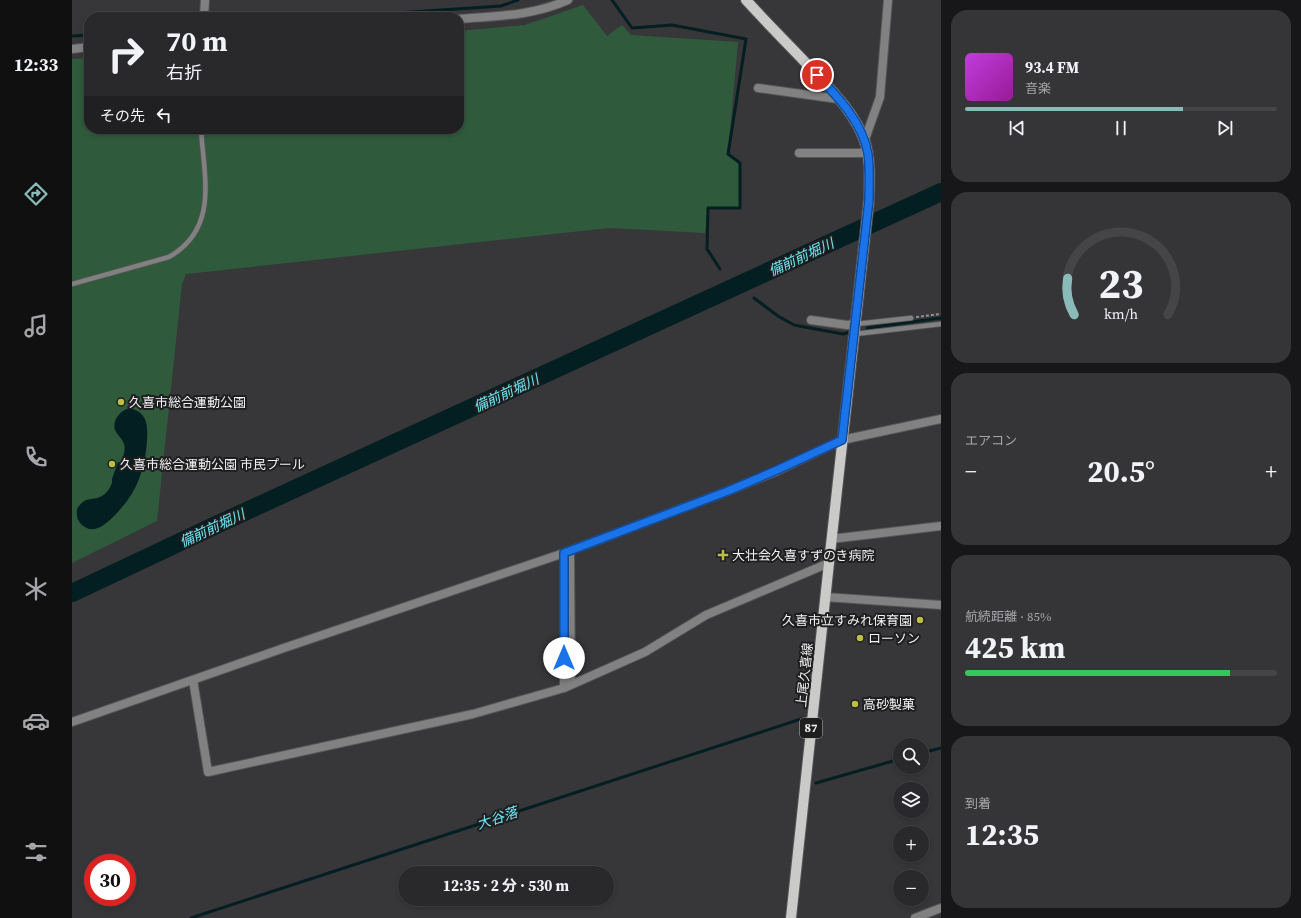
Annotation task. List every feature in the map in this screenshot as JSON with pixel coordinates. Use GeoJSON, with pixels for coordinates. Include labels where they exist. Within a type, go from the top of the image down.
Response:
{"type":"FeatureCollection","features":[{"type":"Feature","properties":{"kind":"main road","name":"上尾久喜線"},"geometry":{"type":"LineString","coordinates":[[746,0],[850,113],[868,153],[869,172],[868,213],[856,329],[828,563],[791,918]]}},
{"type":"Feature","properties":{"kind":"street"},"geometry":{"type":"LineString","coordinates":[[204,12],[205,0]]}},
{"type":"Feature","properties":{"kind":"street"},"geometry":{"type":"LineString","coordinates":[[464,19],[514,16],[541,10],[568,0]]}},
{"type":"Feature","properties":{"kind":"street"},"geometry":{"type":"LineString","coordinates":[[864,142],[880,97],[888,0]]}},
{"type":"Feature","properties":{"kind":"street"},"geometry":{"type":"LineString","coordinates":[[72,49],[84,48]]}},
{"type":"Feature","properties":{"kind":"street"},"geometry":{"type":"LineString","coordinates":[[758,88],[838,99]]}},
{"type":"Feature","properties":{"kind":"street"},"geometry":{"type":"LineString","coordinates":[[799,153],[868,153]]}},
{"type":"Feature","properties":{"kind":"street"},"geometry":{"type":"LineString","coordinates":[[811,320],[847,325],[856,329]]}},
{"type":"Feature","properties":{"kind":"street"},"geometry":{"type":"LineString","coordinates":[[72,722],[567,552],[728,491],[842,440],[941,418]]}},
{"type":"Feature","properties":{"kind":"street"},"geometry":{"type":"LineString","coordinates":[[831,539],[941,526]]}},
{"type":"Feature","properties":{"kind":"street"},"geometry":{"type":"LineString","coordinates":[[567,552],[568,687]]}},
{"type":"Feature","properties":{"kind":"street"},"geometry":{"type":"LineString","coordinates":[[193,680],[208,772],[473,714],[568,687],[645,652],[706,615],[828,563]]}},
{"type":"Feature","properties":{"kind":"street"},"geometry":{"type":"LineString","coordinates":[[825,597],[941,605]]}},
{"type":"Feature","properties":{"kind":"street"},"geometry":{"type":"LineString","coordinates":[[915,918],[941,908]]}},
{"type":"Feature","properties":{"kind":"lane"},"geometry":{"type":"LineString","coordinates":[[72,284],[169,257],[180,250],[188,241],[199,226],[206,201],[201,134]]}},
{"type":"Feature","properties":{"kind":"lane"},"geometry":{"type":"LineString","coordinates":[[856,329],[911,318]]}},
{"type":"Feature","properties":{"kind":"lane"},"geometry":{"type":"LineString","coordinates":[[856,329],[941,324]]}},
{"type":"Feature","properties":{"kind":"path"},"geometry":{"type":"LineString","coordinates":[[911,318],[941,314]]}},
{"type":"Feature","properties":{"kind":"green space","name":"久喜市総合運動公園"},"geometry":{"type":"Polygon","coordinates":[[[583,5],[607,36],[622,25],[631,35],[738,42],[728,154],[740,163],[740,208],[708,208],[705,233],[609,228],[186,274],[182,284],[157,521],[72,563],[72,59],[84,58],[84,134],[464,134],[464,31],[525,25],[583,5]]]}},
{"type":"Feature","properties":{"kind":"water"},"geometry":{"type":"Polygon","coordinates":[[[129,408],[140,412],[146,424],[146,448],[142,472],[132,494],[119,511],[102,526],[96,529],[90,529],[79,522],[77,517],[77,509],[86,500],[102,496],[110,487],[118,462],[121,463],[125,449],[125,446],[114,426],[118,416],[129,408]]]}},
{"type":"Feature","properties":{"kind":"waterway"},"geometry":{"type":"LineString","coordinates":[[412,12],[501,6],[518,0]]}},
{"type":"Feature","properties":{"kind":"waterway"},"geometry":{"type":"LineString","coordinates":[[612,0],[632,28],[672,25],[746,39],[728,154],[740,163],[740,208],[708,208],[707,249],[720,269]]}},
{"type":"Feature","properties":{"kind":"waterway"},"geometry":{"type":"LineString","coordinates":[[72,36],[84,35]]}},
{"type":"Feature","properties":{"kind":"waterway","name":"備前前堀川"},"geometry":{"type":"LineString","coordinates":[[72,593],[214,526],[941,192]]}},
{"type":"Feature","properties":{"kind":"waterway"},"geometry":{"type":"LineString","coordinates":[[754,298],[778,316],[794,325],[843,334],[850,332]]}},
{"type":"Feature","properties":{"kind":"waterway"},"geometry":{"type":"LineString","coordinates":[[867,328],[941,318]]}},
{"type":"Feature","properties":{"kind":"waterway","name":"大谷落"},"geometry":{"type":"LineString","coordinates":[[191,918],[804,718]]}},
{"type":"Feature","properties":{"kind":"waterway"},"geometry":{"type":"LineString","coordinates":[[929,751],[941,748]]}},
{"type":"Feature","properties":{"kind":"waterway"},"geometry":{"type":"LineString","coordinates":[[816,783],[893,761]]}},
{"type":"Feature","properties":{"kind":"place","name":"久喜市総合運動公園"},"geometry":{"type":"Point","coordinates":[121,402]}},
{"type":"Feature","properties":{"kind":"place","name":"久喜市総合運動公園 市民プール"},"geometry":{"type":"Point","coordinates":[112,464]}},
{"type":"Feature","properties":{"kind":"place","name":"大壮会久喜すずのき病院"},"geometry":{"type":"Point","coordinates":[723,555]}},
{"type":"Feature","properties":{"kind":"place","name":"久喜市立すみれ保育園"},"geometry":{"type":"Point","coordinates":[920,620]}},
{"type":"Feature","properties":{"kind":"place","name":"ローソン"},"geometry":{"type":"Point","coordinates":[860,638]}},
{"type":"Feature","properties":{"kind":"place","name":"高砂製菓"},"geometry":{"type":"Point","coordinates":[855,704]}},
{"type":"Feature","properties":{"kind":"route"},"geometry":{"type":"LineString","coordinates":[[564,658],[564,553],[728,491],[842,440],[869,200],[868,153],[859,130],[850,113],[817,75]]}}]}
